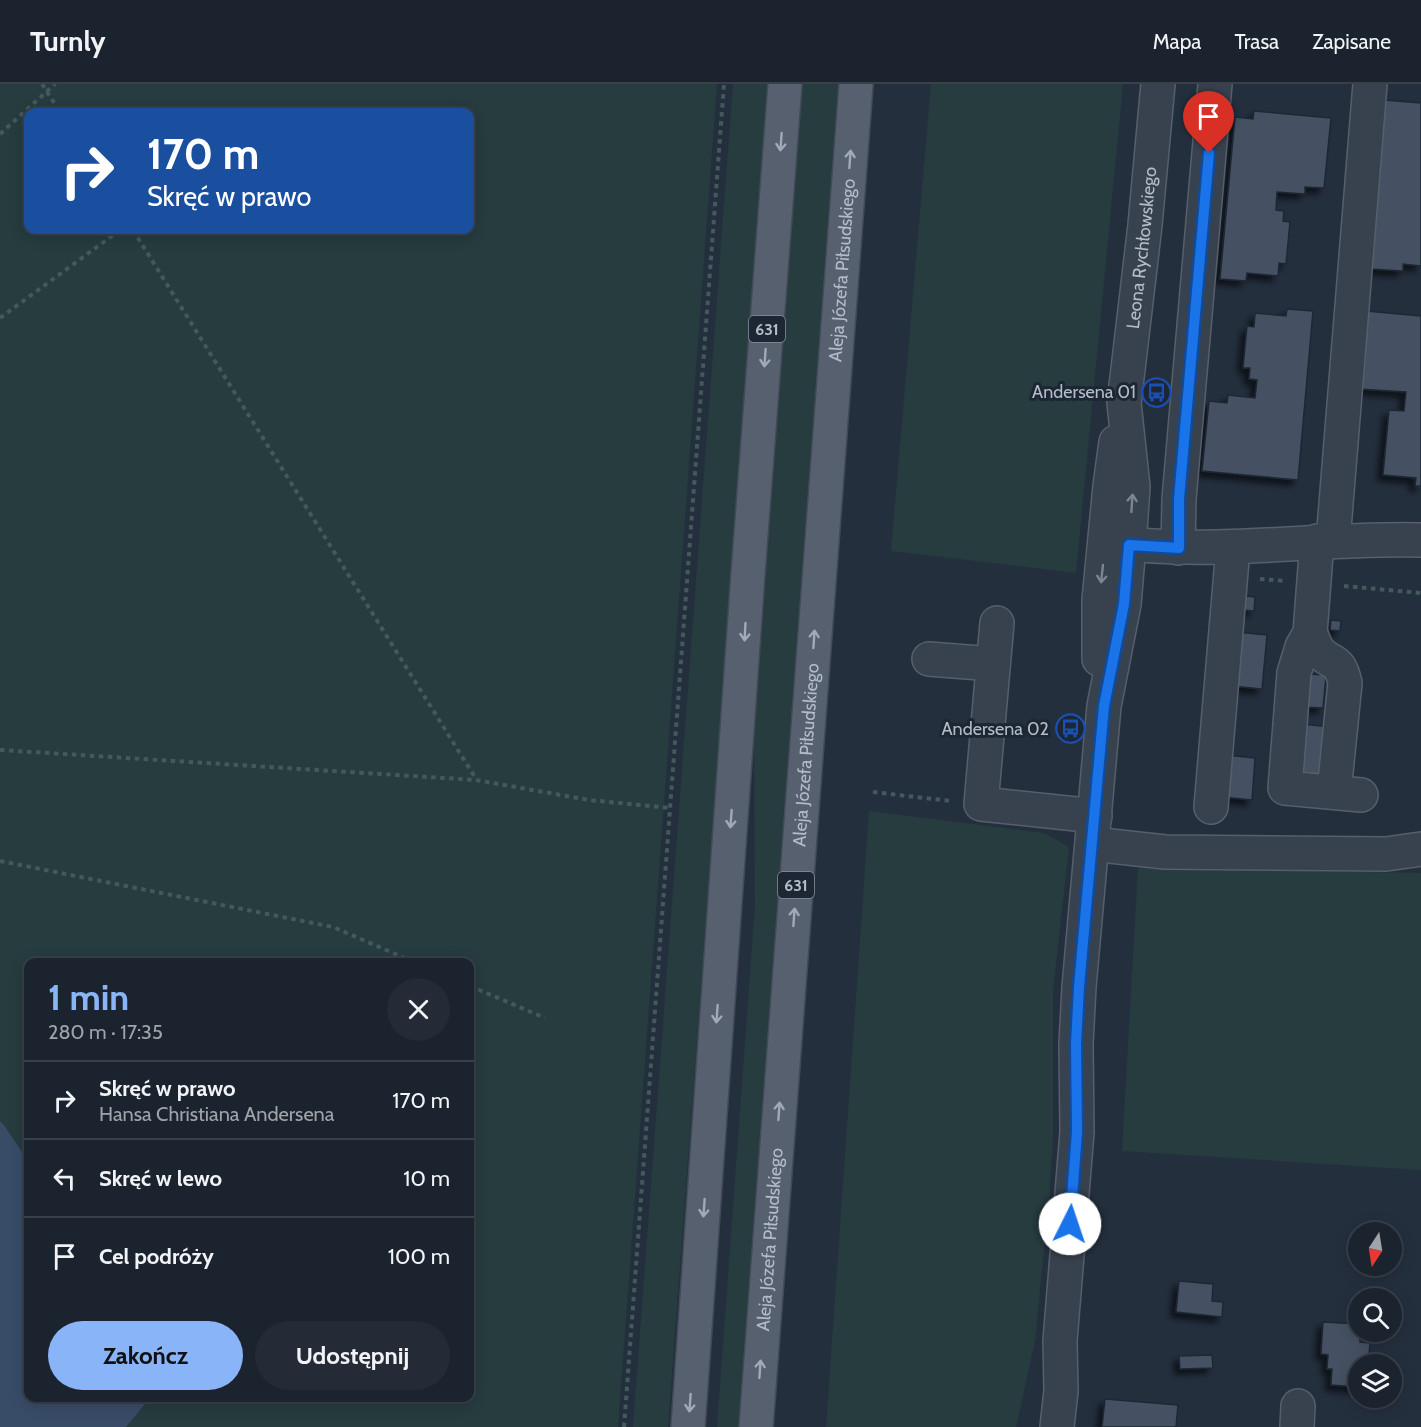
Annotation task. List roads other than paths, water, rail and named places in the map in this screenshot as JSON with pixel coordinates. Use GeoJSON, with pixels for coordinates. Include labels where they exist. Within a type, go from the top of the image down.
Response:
{"type":"FeatureCollection","features":[{"type":"Feature","properties":{"kind":"main road","name":"631"},"geometry":{"type":"LineString","coordinates":[[688,1427],[785,84]]}},
{"type":"Feature","properties":{"kind":"main road","name":"Aleja Józefa Piłsudskiego"},"geometry":{"type":"LineString","coordinates":[[756,1427],[855,84]]}},
{"type":"Feature","properties":{"kind":"street","name":"Leona Rychłowskiego"},"geometry":{"type":"LineString","coordinates":[[1057,1427],[1061,1391],[1060,1341],[1077,1132],[1076,1044],[1079,987],[1104,706],[1124,604],[1117,543],[1133,487],[1124,412],[1158,84]]}},
{"type":"Feature","properties":{"kind":"street"},"geometry":{"type":"LineString","coordinates":[[1179,548],[1179,499],[1215,84]]}},
{"type":"Feature","properties":{"kind":"street"},"geometry":{"type":"LineString","coordinates":[[1310,633],[1319,651],[1336,662],[1342,670],[1345,682],[1348,793],[1285,788],[1294,673],[1302,647],[1310,633],[1325,541],[1370,84]]}},
{"type":"Feature","properties":{"kind":"street"},"geometry":{"type":"LineString","coordinates":[[1117,543],[1179,548],[1233,548],[1325,541],[1421,540]]}},
{"type":"Feature","properties":{"kind":"street"},"geometry":{"type":"LineString","coordinates":[[1212,807],[1233,548]]}},
{"type":"Feature","properties":{"kind":"street"},"geometry":{"type":"LineString","coordinates":[[997,623],[981,804],[1094,830],[1165,852],[1376,854],[1421,849]]}},
{"type":"Feature","properties":{"kind":"street"},"geometry":{"type":"LineString","coordinates":[[929,659],[993,664]]}},
{"type":"Feature","properties":{"kind":"street","name":"Leona Rychłowskiego"},"geometry":{"type":"LineString","coordinates":[[1039,1427],[1047,1386],[1060,1341]]}},
{"type":"Feature","properties":{"kind":"water"},"geometry":{"type":"Polygon","coordinates":[[[0,1121],[24,1155],[24,1402],[147,1402],[126,1427],[0,1427],[0,1121]]]}},
{"type":"Feature","properties":{"kind":"place","name":"Andersena 01"},"geometry":{"type":"Point","coordinates":[1157,392]}},
{"type":"Feature","properties":{"kind":"place","name":"Andersena 02"},"geometry":{"type":"Point","coordinates":[1070,729]}}]}
